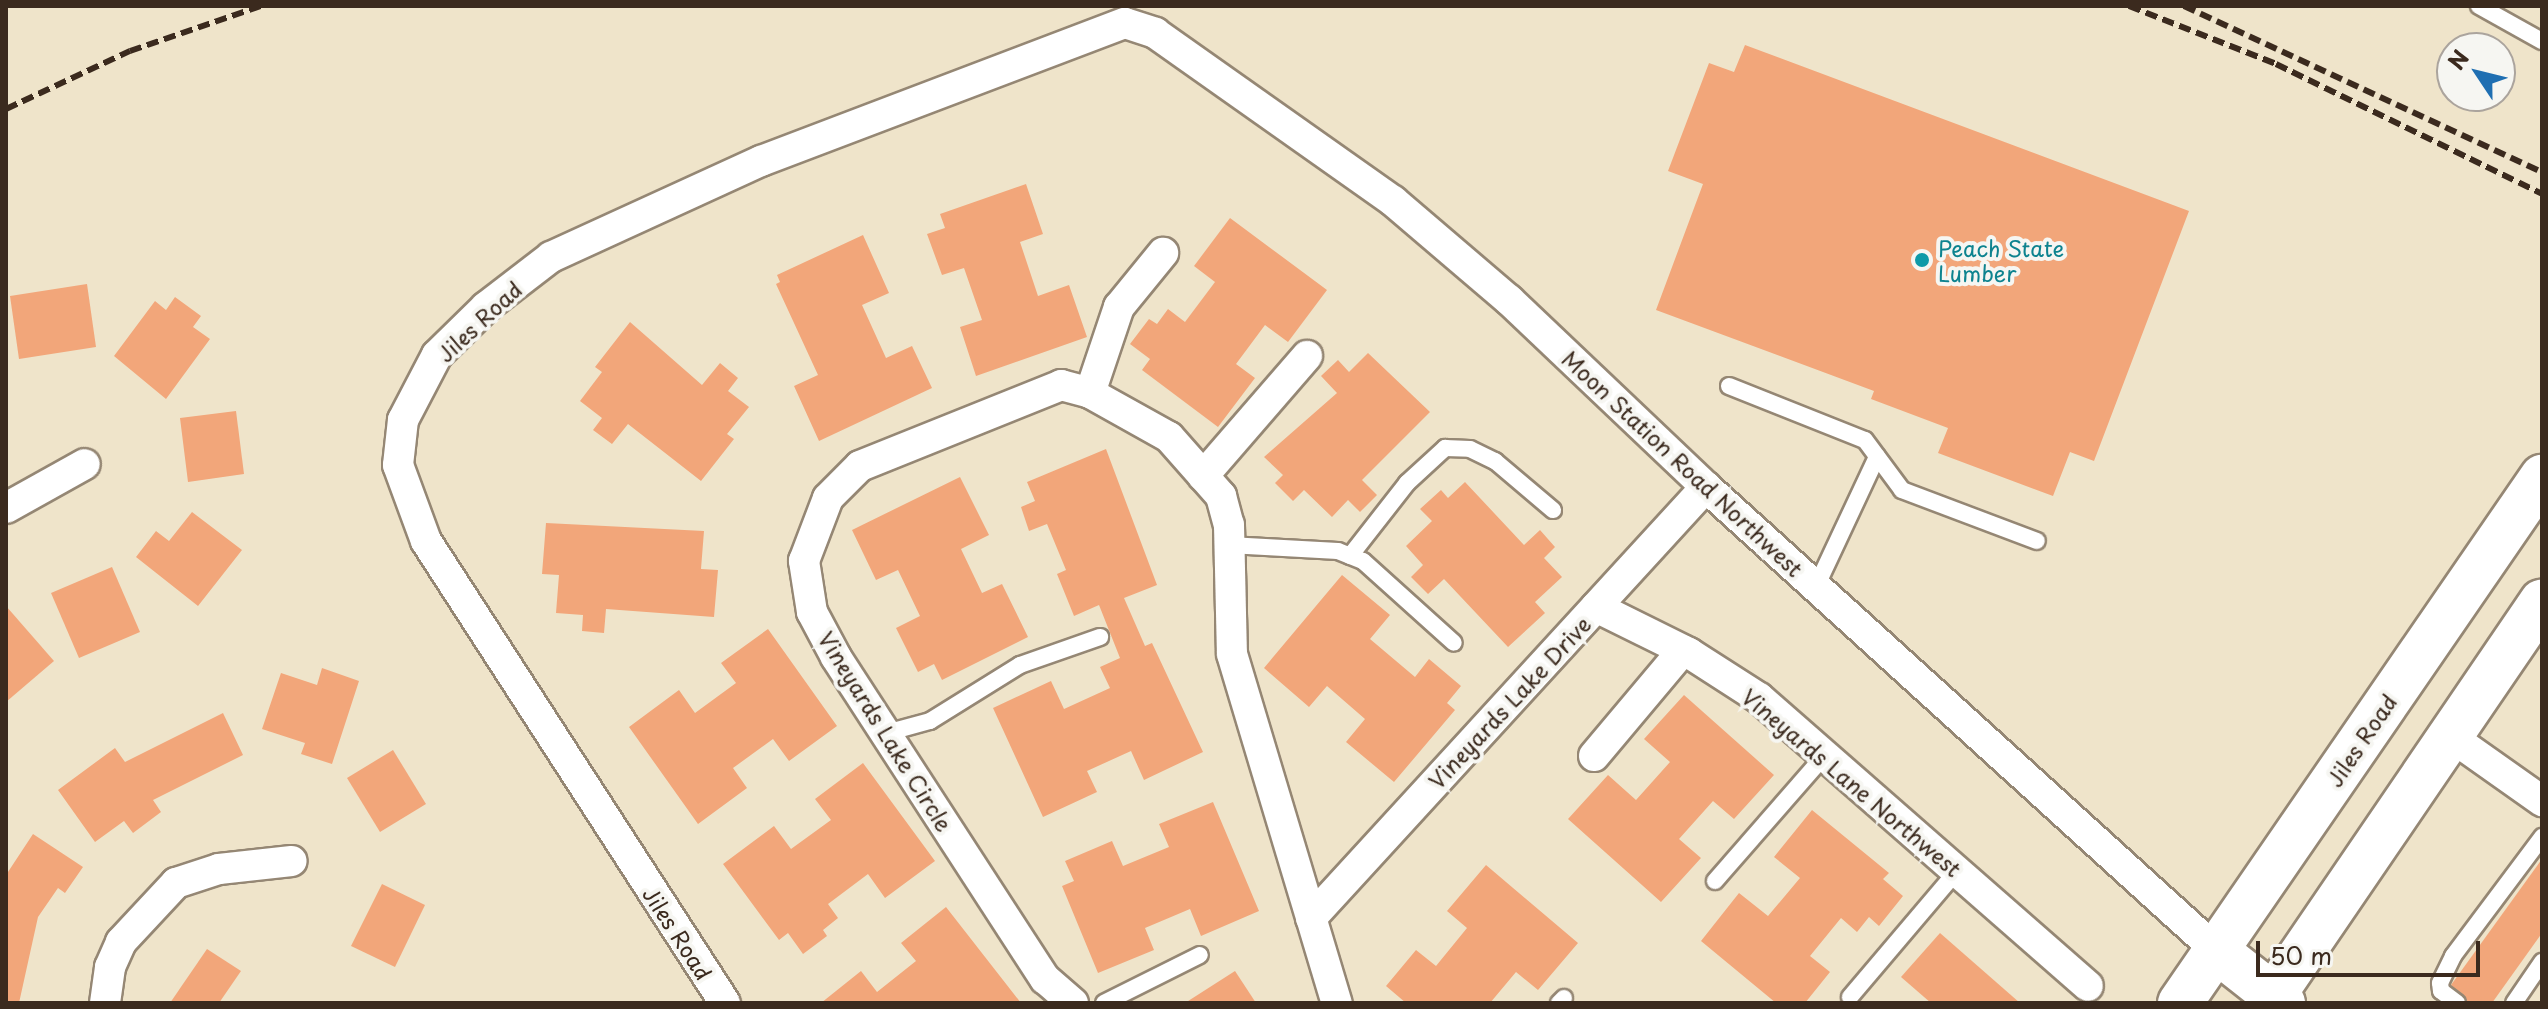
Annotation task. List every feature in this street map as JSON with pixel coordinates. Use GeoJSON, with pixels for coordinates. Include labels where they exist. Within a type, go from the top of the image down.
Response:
{"type":"FeatureCollection","features":[{"type":"Feature","properties":{"kind":"street","name":"Moon Station Road Northwest"},"geometry":{"type":"LineString","coordinates":[[1115,24],[1155,33],[1393,201],[1509,300],[1706,487],[2217,951]]}},
{"type":"Feature","properties":{"kind":"street","name":"Jiles Road"},"geometry":{"type":"LineString","coordinates":[[725,1003],[426,541],[398,465],[403,420],[437,355],[486,307],[551,257],[761,161],[1115,24]]}},
{"type":"Feature","properties":{"kind":"street"},"geometry":{"type":"LineString","coordinates":[[1090,393],[1119,307],[1163,253]]}},
{"type":"Feature","properties":{"kind":"street"},"geometry":{"type":"LineString","coordinates":[[1203,476],[1307,356]]}},
{"type":"Feature","properties":{"kind":"street","name":"Vineyards Lake Circle"},"geometry":{"type":"LineString","coordinates":[[1073,1003],[1045,979],[812,612],[804,561],[828,498],[860,466],[1061,385],[1090,393],[1169,437],[1221,496],[1229,545],[1232,654],[1337,1003]]}},
{"type":"Feature","properties":{"kind":"street"},"geometry":{"type":"LineString","coordinates":[[6,508],[85,464]]}},
{"type":"Feature","properties":{"kind":"street","name":"Jiles Road"},"geometry":{"type":"LineString","coordinates":[[2180,1003],[2542,477]]}},
{"type":"Feature","properties":{"kind":"street","name":"Vineyards Lake Drive"},"geometry":{"type":"LineString","coordinates":[[1311,918],[1706,487]]}},
{"type":"Feature","properties":{"kind":"street"},"geometry":{"type":"LineString","coordinates":[[2217,951],[2274,1000],[2542,601]]}},
{"type":"Feature","properties":{"kind":"street","name":"Vineyards Lane Northwest"},"geometry":{"type":"LineString","coordinates":[[1596,607],[1683,650],[1759,698],[2088,986]]}},
{"type":"Feature","properties":{"kind":"street"},"geometry":{"type":"LineString","coordinates":[[1594,756],[1683,650]]}},
{"type":"Feature","properties":{"kind":"street"},"geometry":{"type":"LineString","coordinates":[[2450,736],[2542,801]]}},
{"type":"Feature","properties":{"kind":"street"},"geometry":{"type":"LineString","coordinates":[[105,1003],[110,967],[121,942],[176,883],[219,869],[292,861]]}},
{"type":"Feature","properties":{"kind":"lane"},"geometry":{"type":"LineString","coordinates":[[2479,6],[2542,41]]}},
{"type":"Feature","properties":{"kind":"lane"},"geometry":{"type":"LineString","coordinates":[[1729,386],[1865,440],[1902,490],[2037,541]]}},
{"type":"Feature","properties":{"kind":"lane"},"geometry":{"type":"LineString","coordinates":[[1350,556],[1407,483],[1445,448],[1470,449],[1495,461],[1553,510]]}},
{"type":"Feature","properties":{"kind":"lane"},"geometry":{"type":"LineString","coordinates":[[1816,587],[1877,457]]}},
{"type":"Feature","properties":{"kind":"lane"},"geometry":{"type":"LineString","coordinates":[[1229,545],[1350,556],[1363,561],[1454,643]]}},
{"type":"Feature","properties":{"kind":"lane"},"geometry":{"type":"LineString","coordinates":[[886,733],[930,721],[1020,665],[1100,637]]}},
{"type":"Feature","properties":{"kind":"lane"},"geometry":{"type":"LineString","coordinates":[[1715,881],[1825,755]]}},
{"type":"Feature","properties":{"kind":"lane"},"geometry":{"type":"LineString","coordinates":[[2457,1003],[2441,991],[2440,983],[2453,956],[2542,837]]}},
{"type":"Feature","properties":{"kind":"lane"},"geometry":{"type":"LineString","coordinates":[[1850,997],[1957,871]]}},
{"type":"Feature","properties":{"kind":"lane"},"geometry":{"type":"LineString","coordinates":[[1104,1003],[1200,955]]}},
{"type":"Feature","properties":{"kind":"lane"},"geometry":{"type":"LineString","coordinates":[[2514,1003],[2542,962]]}},
{"type":"Feature","properties":{"kind":"building","name":"Peach State Lumber"},"geometry":{"type":"Polygon","coordinates":[[[1745,45],[2189,211],[2094,461],[2070,452],[2053,496],[1938,453],[1948,428],[1871,399],[1874,391],[1656,310],[1703,184],[1668,171],[1709,63],[1734,72],[1745,45]]]}},
{"type":"Feature","properties":{"kind":"building"},"geometry":{"type":"Polygon","coordinates":[[[1026,184],[1043,234],[1020,242],[1038,296],[1069,285],[1087,337],[976,376],[960,327],[982,320],[964,268],[942,275],[927,234],[945,228],[940,214],[1026,184]]]}},
{"type":"Feature","properties":{"kind":"building"},"geometry":{"type":"Polygon","coordinates":[[[1230,218],[1327,290],[1288,342],[1265,325],[1236,364],[1255,378],[1218,427],[1142,370],[1150,359],[1130,344],[1149,319],[1157,324],[1168,309],[1185,322],[1215,282],[1194,266],[1230,218]]]}},
{"type":"Feature","properties":{"kind":"building"},"geometry":{"type":"Polygon","coordinates":[[[863,235],[889,293],[862,305],[886,358],[912,346],[932,388],[819,441],[794,386],[818,375],[776,284],[780,282],[777,275],[863,235]]]}},
{"type":"Feature","properties":{"kind":"building"},"geometry":{"type":"Polygon","coordinates":[[[87,284],[96,347],[19,359],[10,296],[87,284]]]}},
{"type":"Feature","properties":{"kind":"building"},"geometry":{"type":"Polygon","coordinates":[[[175,297],[201,316],[193,327],[210,339],[166,399],[114,356],[155,301],[166,310],[175,297]]]}},
{"type":"Feature","properties":{"kind":"building"},"geometry":{"type":"Polygon","coordinates":[[[630,322],[702,385],[720,363],[738,378],[728,391],[749,407],[727,434],[734,439],[701,481],[628,424],[612,444],[593,430],[602,418],[580,401],[602,372],[595,367],[630,322]]]}},
{"type":"Feature","properties":{"kind":"building"},"geometry":{"type":"Polygon","coordinates":[[[1368,353],[1430,412],[1362,480],[1377,495],[1360,512],[1348,500],[1332,517],[1304,490],[1293,501],[1275,483],[1283,475],[1264,457],[1337,393],[1321,376],[1338,360],[1349,372],[1368,353]]]}},
{"type":"Feature","properties":{"kind":"building"},"geometry":{"type":"Polygon","coordinates":[[[236,411],[244,474],[188,482],[180,418],[236,411]]]}},
{"type":"Feature","properties":{"kind":"building"},"geometry":{"type":"Polygon","coordinates":[[[1106,449],[1157,585],[1124,598],[1145,646],[1152,643],[1203,752],[1144,780],[1131,751],[1087,771],[1097,792],[1043,817],[993,708],[1051,681],[1064,709],[1110,688],[1100,667],[1120,658],[1099,605],[1074,616],[1057,574],[1066,570],[1047,524],[1029,531],[1021,507],[1035,501],[1027,482],[1106,449]]]}},
{"type":"Feature","properties":{"kind":"building"},"geometry":{"type":"Polygon","coordinates":[[[960,477],[989,535],[961,549],[982,593],[1002,584],[1028,637],[942,680],[934,664],[918,672],[896,628],[920,616],[898,570],[876,580],[852,530],[960,477]]]}},
{"type":"Feature","properties":{"kind":"building"},"geometry":{"type":"Polygon","coordinates":[[[1465,482],[1524,545],[1540,530],[1555,547],[1544,558],[1562,577],[1535,602],[1545,613],[1508,647],[1444,579],[1428,594],[1411,577],[1423,565],[1406,546],[1432,521],[1420,509],[1441,490],[1448,498],[1465,482]]]}},
{"type":"Feature","properties":{"kind":"building"},"geometry":{"type":"Polygon","coordinates":[[[192,512],[242,550],[198,606],[136,557],[156,531],[169,541],[192,512]]]}},
{"type":"Feature","properties":{"kind":"building"},"geometry":{"type":"Polygon","coordinates":[[[546,523],[704,531],[701,569],[718,570],[714,617],[606,609],[604,633],[582,631],[583,615],[556,613],[559,575],[542,574],[546,523]]]}},
{"type":"Feature","properties":{"kind":"building"},"geometry":{"type":"Polygon","coordinates":[[[112,567],[140,632],[79,658],[51,593],[112,567]]]}},
{"type":"Feature","properties":{"kind":"building"},"geometry":{"type":"Polygon","coordinates":[[[1342,575],[1390,615],[1370,639],[1415,677],[1429,659],[1461,686],[1447,703],[1455,710],[1394,782],[1346,742],[1365,719],[1327,686],[1309,707],[1264,668],[1342,575]]]}},
{"type":"Feature","properties":{"kind":"building"},"geometry":{"type":"Polygon","coordinates":[[[6,606],[54,661],[6,702],[6,606]]]}},
{"type":"Feature","properties":{"kind":"building"},"geometry":{"type":"Polygon","coordinates":[[[768,629],[837,726],[789,761],[773,739],[733,768],[747,788],[698,824],[629,727],[679,690],[695,713],[736,683],[721,663],[768,629]]]}},
{"type":"Feature","properties":{"kind":"building"},"geometry":{"type":"Polygon","coordinates":[[[322,668],[359,681],[332,764],[301,754],[305,743],[262,729],[281,673],[317,685],[322,668]]]}},
{"type":"Feature","properties":{"kind":"building"},"geometry":{"type":"Polygon","coordinates":[[[1684,695],[1774,775],[1734,819],[1713,801],[1679,839],[1701,858],[1661,902],[1568,819],[1608,775],[1636,800],[1670,762],[1644,739],[1684,695]]]}},
{"type":"Feature","properties":{"kind":"building"},"geometry":{"type":"Polygon","coordinates":[[[223,713],[243,755],[153,800],[161,812],[133,833],[124,821],[95,842],[58,790],[115,748],[125,762],[223,713]]]}},
{"type":"Feature","properties":{"kind":"building"},"geometry":{"type":"Polygon","coordinates":[[[393,750],[426,804],[380,832],[347,778],[393,750]]]}},
{"type":"Feature","properties":{"kind":"building"},"geometry":{"type":"Polygon","coordinates":[[[863,763],[935,861],[885,898],[868,874],[828,904],[838,918],[823,930],[827,936],[803,954],[788,933],[779,940],[723,864],[774,826],[791,849],[831,820],[815,799],[863,763]]]}},
{"type":"Feature","properties":{"kind":"building"},"geometry":{"type":"Polygon","coordinates":[[[1213,802],[1259,911],[1201,936],[1190,909],[1145,928],[1154,950],[1098,973],[1062,886],[1074,881],[1065,861],[1112,841],[1123,866],[1169,847],[1159,824],[1213,802]]]}},
{"type":"Feature","properties":{"kind":"building"},"geometry":{"type":"Polygon","coordinates":[[[1812,810],[1889,873],[1883,879],[1903,896],[1879,926],[1869,917],[1857,932],[1841,918],[1810,956],[1830,972],[1805,1003],[1776,1003],[1701,941],[1739,893],[1768,916],[1800,878],[1774,857],[1812,810]]]}},
{"type":"Feature","properties":{"kind":"building"},"geometry":{"type":"Polygon","coordinates":[[[33,834],[83,867],[65,893],[58,888],[38,917],[19,1003],[6,1003],[6,875],[33,834]]]}},
{"type":"Feature","properties":{"kind":"building"},"geometry":{"type":"Polygon","coordinates":[[[2542,859],[2542,933],[2492,1003],[2468,1003],[2451,985],[2542,859]]]}},
{"type":"Feature","properties":{"kind":"building"},"geometry":{"type":"Polygon","coordinates":[[[1486,865],[1578,943],[1538,990],[1516,972],[1490,1003],[1406,1003],[1386,986],[1416,950],[1436,966],[1467,928],[1447,911],[1486,865]]]}},
{"type":"Feature","properties":{"kind":"building"},"geometry":{"type":"Polygon","coordinates":[[[382,884],[425,905],[395,967],[351,946],[382,884]]]}},
{"type":"Feature","properties":{"kind":"building"},"geometry":{"type":"Polygon","coordinates":[[[946,907],[1021,1003],[821,1003],[861,971],[877,992],[916,961],[901,943],[946,907]]]}},
{"type":"Feature","properties":{"kind":"building"},"geometry":{"type":"Polygon","coordinates":[[[1940,933],[2020,1003],[1931,1003],[1901,977],[1940,933]]]}},
{"type":"Feature","properties":{"kind":"building"},"geometry":{"type":"Polygon","coordinates":[[[207,949],[241,971],[219,1003],[170,1003],[207,949]]]}},
{"type":"Feature","properties":{"kind":"building"},"geometry":{"type":"Polygon","coordinates":[[[1235,971],[1256,1003],[1185,1003],[1235,971]]]}},
{"type":"Feature","properties":{"kind":"railway"},"geometry":{"type":"LineString","coordinates":[[6,109],[130,51],[261,6]]}},
{"type":"Feature","properties":{"kind":"railway"},"geometry":{"type":"LineString","coordinates":[[2129,6],[2276,64],[2542,194]]}},
{"type":"Feature","properties":{"kind":"railway"},"geometry":{"type":"LineString","coordinates":[[2184,6],[2542,172]]}},
{"type":"Feature","properties":{"kind":"place","name":"Peach State Lumber"},"geometry":{"type":"Point","coordinates":[1922,260]}}]}
